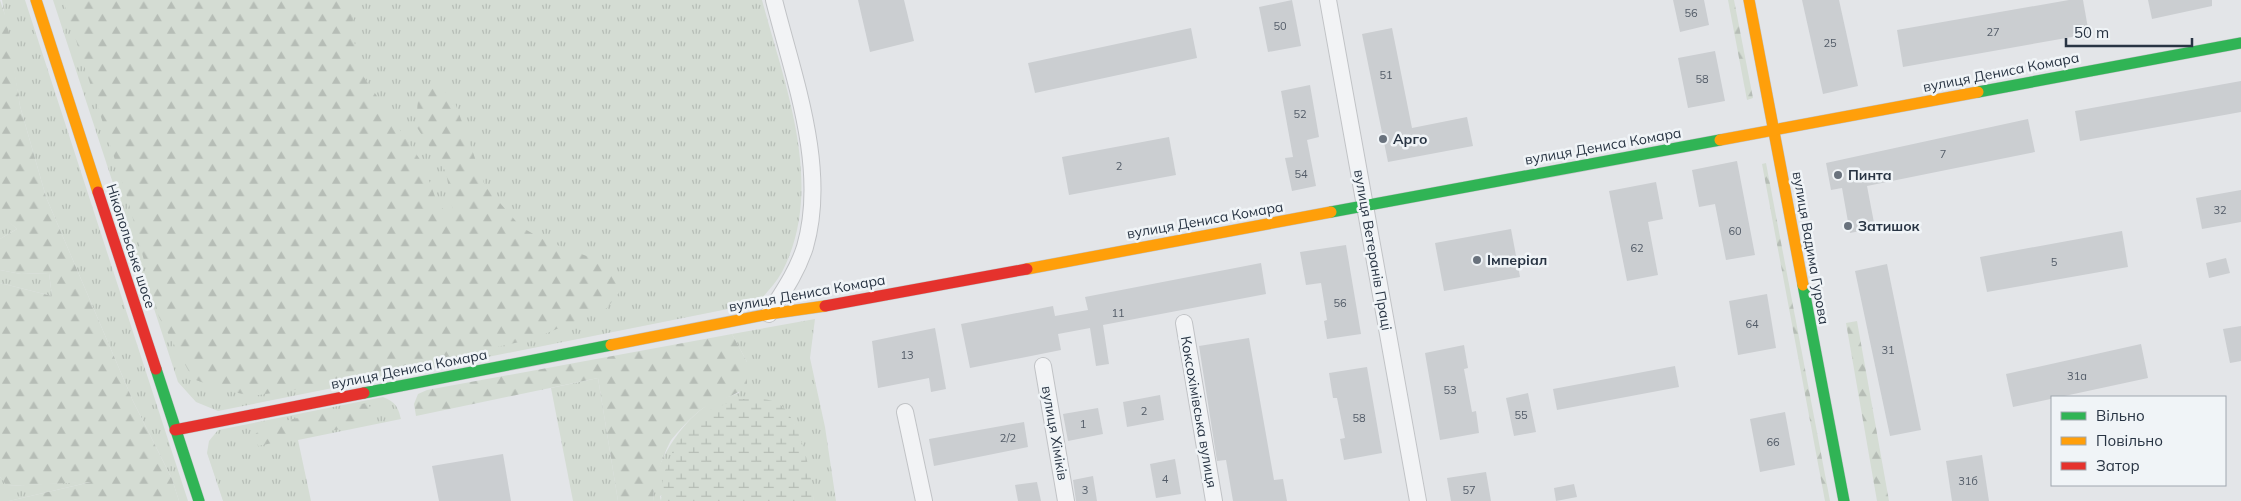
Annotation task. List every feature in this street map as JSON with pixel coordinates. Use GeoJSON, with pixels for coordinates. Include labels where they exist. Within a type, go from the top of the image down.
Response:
{"type":"FeatureCollection","features":[{"type":"Feature","properties":{"kind":"street","name":"Нікопольське шосе"},"geometry":{"type":"LineString","coordinates":[[36,0],[199,501]]}},
{"type":"Feature","properties":{"kind":"street"},"geometry":{"type":"LineString","coordinates":[[769,314],[791,280],[805,247],[810,223],[812,189],[809,137],[774,0]]}},
{"type":"Feature","properties":{"kind":"street","name":"вулиця Ветеранів Праці"},"geometry":{"type":"LineString","coordinates":[[1328,0],[1418,501]]}},
{"type":"Feature","properties":{"kind":"street","name":"вулиця Вадима Гурова"},"geometry":{"type":"LineString","coordinates":[[1749,0],[1844,501]]}},
{"type":"Feature","properties":{"kind":"street","name":"вулиця Дениса Комара"},"geometry":{"type":"LineString","coordinates":[[175,430],[769,314],[816,308],[2241,43]]}},
{"type":"Feature","properties":{"kind":"street","name":"Коксохімівська вулиця"},"geometry":{"type":"LineString","coordinates":[[1184,323],[1214,501]]}},
{"type":"Feature","properties":{"kind":"street","name":"вулиця Хіміків"},"geometry":{"type":"LineString","coordinates":[[1044,366],[1066,501]]}},
{"type":"Feature","properties":{"kind":"street"},"geometry":{"type":"LineString","coordinates":[[905,412],[924,501]]}},
{"type":"Feature","properties":{"kind":"green space"},"geometry":{"type":"Polygon","coordinates":[[[0,0],[7,21],[20,106],[46,197],[133,401],[172,479],[179,501],[9,501],[91,482],[7,486],[0,477],[0,283],[52,296],[49,273],[21,274],[0,270],[0,239],[17,229],[0,217],[0,0]]]}},
{"type":"Feature","properties":{"kind":"green space"},"geometry":{"type":"Polygon","coordinates":[[[2,0],[25,0],[188,501],[179,501],[172,479],[133,401],[46,197],[20,106],[2,0]]]}},
{"type":"Feature","properties":{"kind":"green space"},"geometry":{"type":"Polygon","coordinates":[[[53,0],[762,0],[790,101],[797,136],[801,171],[801,206],[795,239],[782,272],[758,303],[218,411],[196,402],[178,382],[53,0]]]}},
{"type":"Feature","properties":{"kind":"green space"},"geometry":{"type":"Polygon","coordinates":[[[63,0],[356,0],[354,2],[352,34],[364,77],[423,164],[437,202],[455,223],[446,172],[416,126],[418,98],[431,83],[453,97],[485,186],[521,227],[546,241],[611,265],[624,286],[607,308],[533,339],[319,386],[253,396],[223,390],[193,379],[159,317],[128,200],[63,0]]]}},
{"type":"Feature","properties":{"kind":"green space"},"geometry":{"type":"Polygon","coordinates":[[[1728,0],[1734,0],[1753,98],[1747,100],[1728,0]]]}},
{"type":"Feature","properties":{"kind":"green space"},"geometry":{"type":"Polygon","coordinates":[[[1766,163],[1830,501],[1825,501],[1762,164],[1766,163]]]}},
{"type":"Feature","properties":{"kind":"green space"},"geometry":{"type":"Polygon","coordinates":[[[0,217],[4,217],[17,229],[0,239],[0,217]]]}},
{"type":"Feature","properties":{"kind":"green space"},"geometry":{"type":"Polygon","coordinates":[[[0,270],[21,274],[49,273],[52,296],[0,283],[0,270]]]}},
{"type":"Feature","properties":{"kind":"green space"},"geometry":{"type":"Polygon","coordinates":[[[815,319],[810,358],[825,427],[836,501],[814,501],[805,456],[794,424],[660,496],[661,501],[654,501],[653,489],[661,463],[685,425],[715,401],[739,393],[747,362],[732,334],[815,319]]]}},
{"type":"Feature","properties":{"kind":"green space"},"geometry":{"type":"Polygon","coordinates":[[[1857,321],[1889,501],[1877,501],[1846,323],[1857,321]]]}},
{"type":"Feature","properties":{"kind":"green space"},"geometry":{"type":"Polygon","coordinates":[[[732,334],[747,362],[747,386],[737,393],[701,409],[673,438],[658,471],[654,487],[654,501],[618,501],[598,378],[416,416],[414,404],[418,394],[427,390],[732,334]]]}},
{"type":"Feature","properties":{"kind":"green space"},"geometry":{"type":"Polygon","coordinates":[[[598,378],[618,501],[573,501],[551,388],[598,378]]]}},
{"type":"Feature","properties":{"kind":"green space"},"geometry":{"type":"Polygon","coordinates":[[[383,397],[395,405],[401,419],[298,440],[311,501],[223,501],[207,453],[209,441],[218,430],[383,397]]]}},
{"type":"Feature","properties":{"kind":"green space"},"geometry":{"type":"Polygon","coordinates":[[[738,399],[773,401],[783,407],[789,415],[804,451],[811,478],[814,501],[661,501],[663,476],[675,445],[705,412],[738,399]]]}},
{"type":"Feature","properties":{"kind":"green space"},"geometry":{"type":"Polygon","coordinates":[[[366,403],[374,411],[369,423],[258,446],[253,436],[266,425],[366,403]]]}},
{"type":"Feature","properties":{"kind":"green space"},"geometry":{"type":"Polygon","coordinates":[[[0,477],[8,486],[95,481],[9,501],[0,501],[0,477]]]}},
{"type":"Feature","properties":{"kind":"building"},"geometry":{"type":"Polygon","coordinates":[[[858,0],[904,0],[914,41],[870,52],[858,0]]]}},
{"type":"Feature","properties":{"kind":"building"},"geometry":{"type":"Polygon","coordinates":[[[1292,0],[1301,46],[1268,52],[1259,7],[1292,0]]]}},
{"type":"Feature","properties":{"kind":"building"},"geometry":{"type":"Polygon","coordinates":[[[1673,0],[1704,0],[1709,25],[1680,32],[1673,0]]]}},
{"type":"Feature","properties":{"kind":"building"},"geometry":{"type":"Polygon","coordinates":[[[1802,0],[1839,0],[1858,86],[1823,94],[1802,0]]]}},
{"type":"Feature","properties":{"kind":"building"},"geometry":{"type":"Polygon","coordinates":[[[2069,0],[2083,0],[2089,34],[1903,67],[1897,30],[2069,0]]]}},
{"type":"Feature","properties":{"kind":"building"},"geometry":{"type":"Polygon","coordinates":[[[2148,0],[2212,0],[2212,6],[2152,19],[2148,0]]]}},
{"type":"Feature","properties":{"kind":"building"},"geometry":{"type":"Polygon","coordinates":[[[1191,28],[1197,58],[1035,93],[1028,63],[1191,28]]]}},
{"type":"Feature","properties":{"kind":"building"},"geometry":{"type":"Polygon","coordinates":[[[1392,28],[1412,128],[1467,117],[1473,146],[1388,162],[1362,34],[1392,28]]]}},
{"type":"Feature","properties":{"kind":"building"},"geometry":{"type":"Polygon","coordinates":[[[1715,51],[1725,101],[1688,108],[1678,58],[1715,51]]]}},
{"type":"Feature","properties":{"kind":"building"},"geometry":{"type":"Polygon","coordinates":[[[2241,81],[2241,112],[2080,141],[2075,111],[2241,81]]]}},
{"type":"Feature","properties":{"kind":"building"},"geometry":{"type":"Polygon","coordinates":[[[1310,85],[1319,137],[1307,140],[1316,186],[1292,191],[1285,158],[1293,157],[1281,91],[1310,85]]]}},
{"type":"Feature","properties":{"kind":"building"},"geometry":{"type":"Polygon","coordinates":[[[2028,119],[2035,152],[1867,186],[1875,228],[1850,233],[1842,188],[1831,190],[1826,163],[2028,119]]]}},
{"type":"Feature","properties":{"kind":"building"},"geometry":{"type":"Polygon","coordinates":[[[1169,137],[1176,175],[1069,195],[1062,157],[1169,137]]]}},
{"type":"Feature","properties":{"kind":"building"},"geometry":{"type":"Polygon","coordinates":[[[1737,161],[1755,255],[1726,260],[1715,204],[1699,207],[1692,170],[1737,161]]]}},
{"type":"Feature","properties":{"kind":"building"},"geometry":{"type":"Polygon","coordinates":[[[1656,182],[1663,219],[1648,222],[1658,275],[1627,281],[1609,191],[1656,182]]]}},
{"type":"Feature","properties":{"kind":"building"},"geometry":{"type":"Polygon","coordinates":[[[2241,190],[2241,222],[2202,229],[2196,198],[2241,190]]]}},
{"type":"Feature","properties":{"kind":"building","name":"Імперіал"},"geometry":{"type":"Polygon","coordinates":[[[1511,229],[1520,277],[1444,291],[1435,243],[1511,229]]]}},
{"type":"Feature","properties":{"kind":"building"},"geometry":{"type":"Polygon","coordinates":[[[2122,231],[2128,267],[1987,292],[1980,257],[2122,231]]]}},
{"type":"Feature","properties":{"kind":"building"},"geometry":{"type":"Polygon","coordinates":[[[1346,245],[1361,334],[1327,339],[1324,321],[1327,320],[1321,283],[1306,285],[1300,252],[1346,245]]]}},
{"type":"Feature","properties":{"kind":"building"},"geometry":{"type":"Polygon","coordinates":[[[2226,258],[2230,273],[2209,278],[2206,263],[2226,258]]]}},
{"type":"Feature","properties":{"kind":"building"},"geometry":{"type":"Polygon","coordinates":[[[1261,263],[1266,294],[1103,325],[1109,364],[1096,366],[1090,328],[1058,334],[1061,350],[970,368],[961,324],[1053,306],[1055,316],[1088,310],[1085,297],[1261,263]]]}},
{"type":"Feature","properties":{"kind":"building"},"geometry":{"type":"Polygon","coordinates":[[[1887,264],[1921,430],[1890,436],[1855,271],[1887,264]]]}},
{"type":"Feature","properties":{"kind":"building"},"geometry":{"type":"Polygon","coordinates":[[[1767,294],[1776,348],[1738,355],[1729,301],[1767,294]]]}},
{"type":"Feature","properties":{"kind":"building"},"geometry":{"type":"Polygon","coordinates":[[[2241,326],[2241,361],[2230,363],[2223,329],[2241,326]]]}},
{"type":"Feature","properties":{"kind":"building"},"geometry":{"type":"Polygon","coordinates":[[[935,328],[946,389],[931,392],[929,378],[878,388],[872,341],[935,328]]]}},
{"type":"Feature","properties":{"kind":"building"},"geometry":{"type":"Polygon","coordinates":[[[1249,338],[1274,480],[1283,479],[1287,501],[1233,501],[1226,460],[1217,461],[1199,346],[1249,338]]]}},
{"type":"Feature","properties":{"kind":"building"},"geometry":{"type":"Polygon","coordinates":[[[2141,344],[2148,378],[2064,396],[2051,396],[2051,399],[2013,407],[2006,374],[2141,344]]]}},
{"type":"Feature","properties":{"kind":"building"},"geometry":{"type":"Polygon","coordinates":[[[1464,345],[1468,368],[1464,369],[1472,412],[1476,411],[1479,433],[1440,440],[1425,353],[1464,345]]]}},
{"type":"Feature","properties":{"kind":"building"},"geometry":{"type":"Polygon","coordinates":[[[1675,366],[1679,387],[1557,410],[1553,389],[1675,366]]]}},
{"type":"Feature","properties":{"kind":"building"},"geometry":{"type":"Polygon","coordinates":[[[1367,367],[1382,453],[1344,460],[1340,439],[1345,438],[1337,398],[1333,398],[1329,373],[1367,367]]]}},
{"type":"Feature","properties":{"kind":"building"},"geometry":{"type":"Polygon","coordinates":[[[1528,393],[1536,432],[1514,436],[1506,398],[1528,393]]]}},
{"type":"Feature","properties":{"kind":"building"},"geometry":{"type":"Polygon","coordinates":[[[1160,395],[1164,420],[1127,427],[1123,402],[1160,395]]]}},
{"type":"Feature","properties":{"kind":"building"},"geometry":{"type":"Polygon","coordinates":[[[1098,408],[1103,434],[1068,441],[1063,414],[1098,408]]]}},
{"type":"Feature","properties":{"kind":"building"},"geometry":{"type":"Polygon","coordinates":[[[1785,412],[1795,465],[1760,472],[1750,419],[1785,412]]]}},
{"type":"Feature","properties":{"kind":"building"},"geometry":{"type":"Polygon","coordinates":[[[1024,422],[1028,447],[934,466],[929,439],[1024,422]]]}},
{"type":"Feature","properties":{"kind":"building"},"geometry":{"type":"Polygon","coordinates":[[[503,454],[511,501],[439,501],[432,466],[503,454]]]}},
{"type":"Feature","properties":{"kind":"building"},"geometry":{"type":"Polygon","coordinates":[[[1982,455],[1989,501],[1952,501],[1946,461],[1982,455]]]}},
{"type":"Feature","properties":{"kind":"building"},"geometry":{"type":"Polygon","coordinates":[[[1175,459],[1181,494],[1156,498],[1150,464],[1175,459]]]}},
{"type":"Feature","properties":{"kind":"building"},"geometry":{"type":"Polygon","coordinates":[[[1486,472],[1491,501],[1451,501],[1447,478],[1486,472]]]}},
{"type":"Feature","properties":{"kind":"building"},"geometry":{"type":"Polygon","coordinates":[[[1093,476],[1097,501],[1076,501],[1073,480],[1093,476]]]}},
{"type":"Feature","properties":{"kind":"building"},"geometry":{"type":"Polygon","coordinates":[[[1037,482],[1041,501],[1018,501],[1015,485],[1037,482]]]}},
{"type":"Feature","properties":{"kind":"building"},"geometry":{"type":"Polygon","coordinates":[[[1574,484],[1577,497],[1556,501],[1554,488],[1574,484]]]}},
{"type":"Feature","properties":{"kind":"traffic: fast"},"geometry":{"type":"LineString","coordinates":[[1978,92],[2241,43]]}},
{"type":"Feature","properties":{"kind":"traffic: fast"},"geometry":{"type":"LineString","coordinates":[[1331,212],[1720,140]]}},
{"type":"Feature","properties":{"kind":"traffic: fast"},"geometry":{"type":"LineString","coordinates":[[1803,285],[1844,501]]}},
{"type":"Feature","properties":{"kind":"traffic: fast"},"geometry":{"type":"LineString","coordinates":[[364,393],[611,345]]}},
{"type":"Feature","properties":{"kind":"traffic: fast"},"geometry":{"type":"LineString","coordinates":[[156,369],[199,501]]}},
{"type":"Feature","properties":{"kind":"traffic: slow"},"geometry":{"type":"LineString","coordinates":[[36,0],[98,192]]}},
{"type":"Feature","properties":{"kind":"traffic: slow"},"geometry":{"type":"LineString","coordinates":[[1749,0],[1803,285]]}},
{"type":"Feature","properties":{"kind":"traffic: slow"},"geometry":{"type":"LineString","coordinates":[[1720,140],[1978,92]]}},
{"type":"Feature","properties":{"kind":"traffic: slow"},"geometry":{"type":"LineString","coordinates":[[1027,269],[1331,212]]}},
{"type":"Feature","properties":{"kind":"traffic: slow"},"geometry":{"type":"LineString","coordinates":[[611,345],[769,314],[825,306]]}},
{"type":"Feature","properties":{"kind":"traffic: jam"},"geometry":{"type":"LineString","coordinates":[[98,192],[156,369]]}},
{"type":"Feature","properties":{"kind":"traffic: jam"},"geometry":{"type":"LineString","coordinates":[[825,306],[1027,269]]}},
{"type":"Feature","properties":{"kind":"traffic: jam"},"geometry":{"type":"LineString","coordinates":[[175,430],[364,393]]}},
{"type":"Feature","properties":{"kind":"place","name":"Арго"},"geometry":{"type":"Point","coordinates":[1383,139]}},
{"type":"Feature","properties":{"kind":"place","name":"Пинта"},"geometry":{"type":"Point","coordinates":[1838,175]}},
{"type":"Feature","properties":{"kind":"place","name":"Затишок"},"geometry":{"type":"Point","coordinates":[1848,226]}},
{"type":"Feature","properties":{"kind":"place","name":"Імперіал"},"geometry":{"type":"Point","coordinates":[1477,260]}}]}
